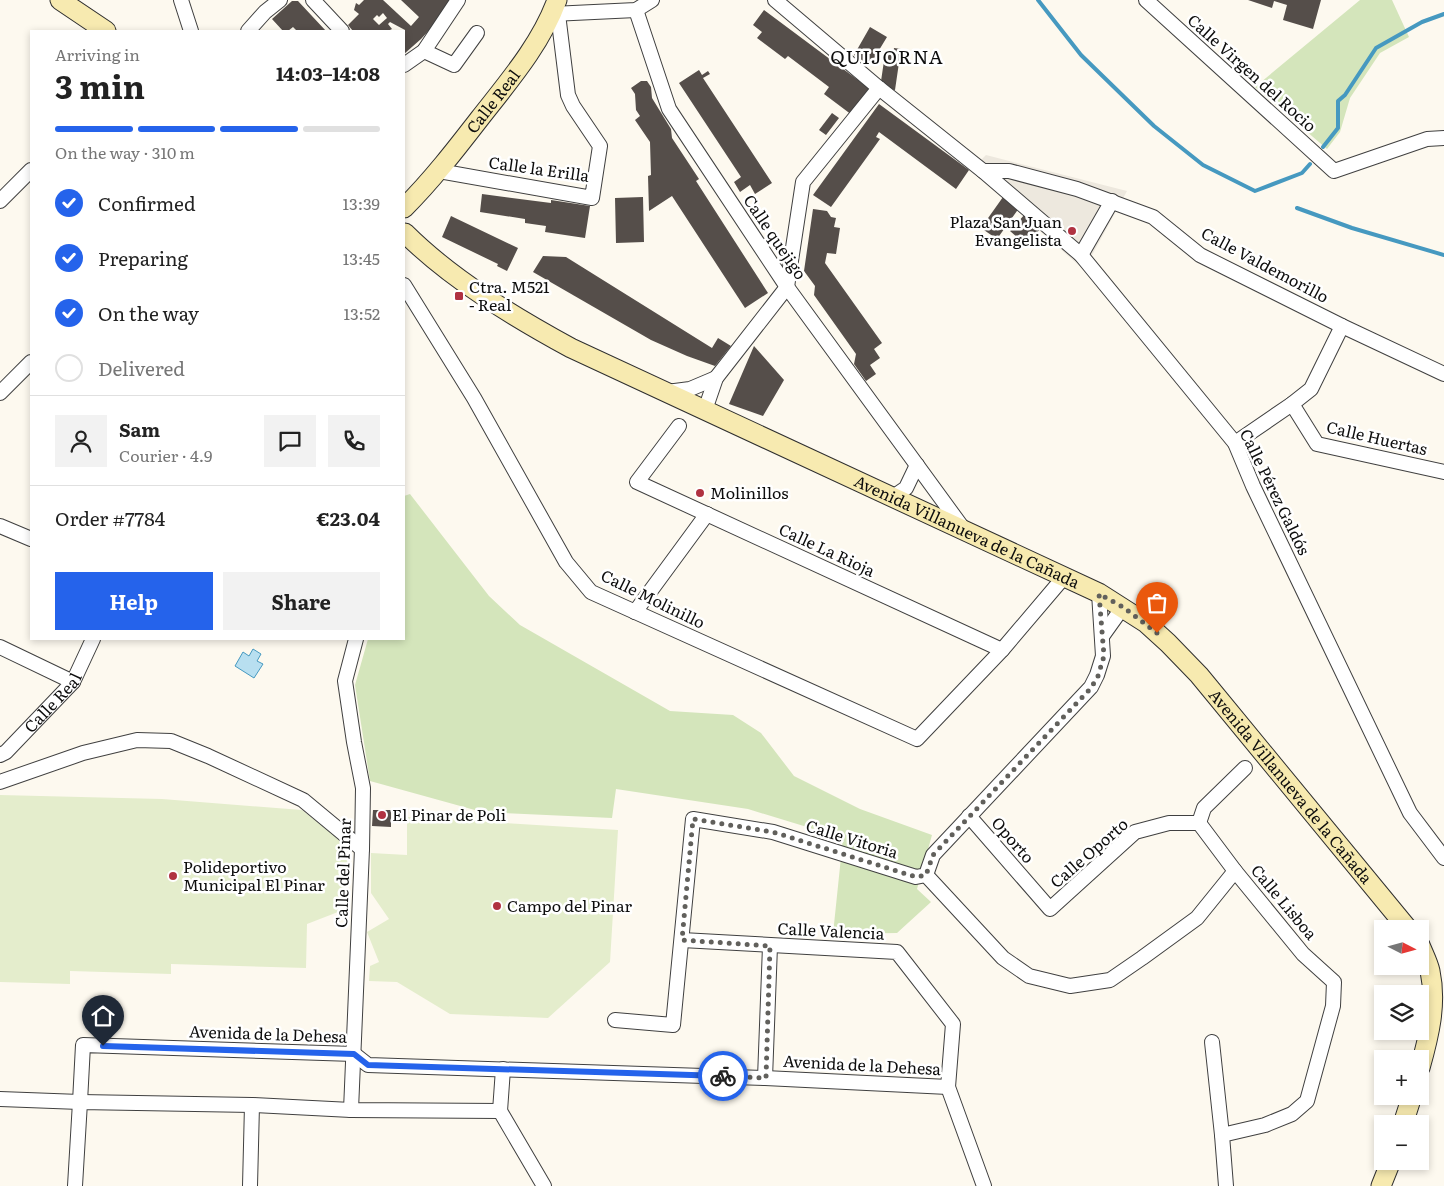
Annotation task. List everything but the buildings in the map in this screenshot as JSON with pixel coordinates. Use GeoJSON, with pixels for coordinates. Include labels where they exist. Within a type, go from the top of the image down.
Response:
{"type":"FeatureCollection","features":[{"type":"Feature","properties":{"kind":"main road"},"geometry":{"type":"LineString","coordinates":[[60,0],[105,30]]}},
{"type":"Feature","properties":{"kind":"main road","name":"Calle Real"},"geometry":{"type":"LineString","coordinates":[[409,235],[410,202],[438,171],[513,76],[556,9]]}},
{"type":"Feature","properties":{"kind":"main road","name":"Avenida Villanueva de la Cañada"},"geometry":{"type":"LineString","coordinates":[[409,235],[484,280],[539,319],[609,364],[665,392],[1064,577],[1123,607],[1146,623],[1199,675],[1401,920]]}},
{"type":"Feature","properties":{"kind":"main road"},"geometry":{"type":"LineString","coordinates":[[1424,1050],[1432,1018],[1433,992],[1429,969]]}},
{"type":"Feature","properties":{"kind":"main road"},"geometry":{"type":"LineString","coordinates":[[1381,1186],[1387,1170]]}},
{"type":"Feature","properties":{"kind":"street"},"geometry":{"type":"LineString","coordinates":[[181,0],[191,30]]}},
{"type":"Feature","properties":{"kind":"street"},"geometry":{"type":"LineString","coordinates":[[249,30],[265,12],[280,0]]}},
{"type":"Feature","properties":{"kind":"street"},"geometry":{"type":"LineString","coordinates":[[313,0],[341,30]]}},
{"type":"Feature","properties":{"kind":"street"},"geometry":{"type":"LineString","coordinates":[[405,64],[424,51],[458,0]]}},
{"type":"Feature","properties":{"kind":"street"},"geometry":{"type":"LineString","coordinates":[[556,9],[628,7],[652,0]]}},
{"type":"Feature","properties":{"kind":"street","name":"Calle Pérez Galdós"},"geometry":{"type":"LineString","coordinates":[[775,0],[879,88],[983,171],[1081,255],[1235,442],[1254,486],[1410,813],[1444,858]]}},
{"type":"Feature","properties":{"kind":"street","name":"Calle Virgen del Rocio"},"geometry":{"type":"LineString","coordinates":[[1146,0],[1334,171],[1427,139],[1444,138]]}},
{"type":"Feature","properties":{"kind":"street","name":"Calle quejigo"},"geometry":{"type":"LineString","coordinates":[[628,7],[669,109],[787,287],[965,531]]}},
{"type":"Feature","properties":{"kind":"street","name":"Calle la Erilla"},"geometry":{"type":"LineString","coordinates":[[438,171],[592,198],[600,146],[573,106],[568,95],[556,9]]}},
{"type":"Feature","properties":{"kind":"street"},"geometry":{"type":"LineString","coordinates":[[424,51],[454,66],[477,33]]}},
{"type":"Feature","properties":{"kind":"street"},"geometry":{"type":"LineString","coordinates":[[705,410],[716,378],[787,287],[802,182],[879,88]]}},
{"type":"Feature","properties":{"kind":"street"},"geometry":{"type":"LineString","coordinates":[[0,201],[30,171]]}},
{"type":"Feature","properties":{"kind":"street","name":"Calle Valdemorillo"},"geometry":{"type":"LineString","coordinates":[[983,171],[1009,171],[1077,189],[1153,217],[1200,254],[1342,326],[1444,374]]}},
{"type":"Feature","properties":{"kind":"street"},"geometry":{"type":"LineString","coordinates":[[1081,255],[1112,201]]}},
{"type":"Feature","properties":{"kind":"street","name":"Calle Molinillo"},"geometry":{"type":"LineString","coordinates":[[405,287],[474,398],[566,562],[592,592],[917,739],[1002,650]]}},
{"type":"Feature","properties":{"kind":"street"},"geometry":{"type":"LineString","coordinates":[[1235,442],[1311,389],[1342,326]]}},
{"type":"Feature","properties":{"kind":"street"},"geometry":{"type":"LineString","coordinates":[[0,393],[30,363]]}},
{"type":"Feature","properties":{"kind":"street"},"geometry":{"type":"LineString","coordinates":[[665,392],[690,389],[716,378]]}},
{"type":"Feature","properties":{"kind":"street","name":"Calle Huertas"},"geometry":{"type":"LineString","coordinates":[[1292,404],[1318,444],[1444,472]]}},
{"type":"Feature","properties":{"kind":"street","name":"Calle La Rioja"},"geometry":{"type":"LineString","coordinates":[[679,426],[637,482],[1002,650]]}},
{"type":"Feature","properties":{"kind":"street"},"geometry":{"type":"LineString","coordinates":[[893,497],[906,488],[917,465]]}},
{"type":"Feature","properties":{"kind":"street"},"geometry":{"type":"LineString","coordinates":[[635,612],[707,514]]}},
{"type":"Feature","properties":{"kind":"street"},"geometry":{"type":"LineString","coordinates":[[0,526],[30,539]]}},
{"type":"Feature","properties":{"kind":"street"},"geometry":{"type":"LineString","coordinates":[[1002,650],[1064,577]]}},
{"type":"Feature","properties":{"kind":"street"},"geometry":{"type":"LineString","coordinates":[[926,875],[933,855],[1091,688],[1098,676],[1104,656],[1099,594]]}},
{"type":"Feature","properties":{"kind":"street"},"geometry":{"type":"LineString","coordinates":[[1103,635],[1123,607]]}},
{"type":"Feature","properties":{"kind":"street","name":"Calle Real"},"geometry":{"type":"LineString","coordinates":[[0,755],[6,752],[73,682],[93,640]]}},
{"type":"Feature","properties":{"kind":"street","name":"Calle del Pinar"},"geometry":{"type":"LineString","coordinates":[[351,1110],[363,788],[345,682],[356,640]]}},
{"type":"Feature","properties":{"kind":"street"},"geometry":{"type":"LineString","coordinates":[[0,647],[73,682]]}},
{"type":"Feature","properties":{"kind":"street"},"geometry":{"type":"LineString","coordinates":[[0,782],[83,753],[137,740],[171,741],[303,800],[362,850]]}},
{"type":"Feature","properties":{"kind":"street"},"geometry":{"type":"LineString","coordinates":[[1234,870],[1199,823],[1204,808],[1245,768]]}},
{"type":"Feature","properties":{"kind":"street","name":"Oporto"},"geometry":{"type":"LineString","coordinates":[[969,816],[1050,909]]}},
{"type":"Feature","properties":{"kind":"street","name":"Calle Vitoria"},"geometry":{"type":"LineString","coordinates":[[615,1020],[673,1025],[693,819],[773,832],[916,877],[926,875]]}},
{"type":"Feature","properties":{"kind":"street","name":"Calle Oporto"},"geometry":{"type":"LineString","coordinates":[[1050,909],[1135,832],[1169,822],[1199,823]]}},
{"type":"Feature","properties":{"kind":"street","name":"Calle Lisboa"},"geometry":{"type":"LineString","coordinates":[[926,875],[1002,958],[1029,976],[1070,986],[1110,980],[1142,958],[1197,918],[1234,870],[1304,954],[1334,982],[1334,1006],[1307,1101],[1292,1114],[1265,1125],[1222,1135]]}},
{"type":"Feature","properties":{"kind":"street","name":"Calle Valencia"},"geometry":{"type":"LineString","coordinates":[[682,940],[897,952],[953,1024],[948,1087],[984,1186]]}},
{"type":"Feature","properties":{"kind":"street"},"geometry":{"type":"LineString","coordinates":[[766,1078],[770,946]]}},
{"type":"Feature","properties":{"kind":"street"},"geometry":{"type":"LineString","coordinates":[[1212,1042],[1226,1186]]}},
{"type":"Feature","properties":{"kind":"street","name":"Avenida de la Dehesa"},"geometry":{"type":"LineString","coordinates":[[80,1102],[84,1046],[354,1054],[368,1065],[766,1078],[948,1087]]}},
{"type":"Feature","properties":{"kind":"street"},"geometry":{"type":"LineString","coordinates":[[503,1069],[500,1111],[544,1186]]}},
{"type":"Feature","properties":{"kind":"street"},"geometry":{"type":"LineString","coordinates":[[0,1100],[252,1105],[351,1110],[500,1111]]}},
{"type":"Feature","properties":{"kind":"street"},"geometry":{"type":"LineString","coordinates":[[75,1186],[80,1102]]}},
{"type":"Feature","properties":{"kind":"street"},"geometry":{"type":"LineString","coordinates":[[250,1186],[252,1105]]}},
{"type":"Feature","properties":{"kind":"green space"},"geometry":{"type":"Polygon","coordinates":[[[1360,0],[1392,0],[1409,37],[1380,53],[1350,98],[1340,132],[1327,149],[1255,87],[1360,0]]]}},
{"type":"Feature","properties":{"kind":"green space"},"geometry":{"type":"Polygon","coordinates":[[[410,494],[489,596],[520,625],[670,711],[733,715],[761,733],[794,776],[860,809],[932,835],[917,889],[931,902],[897,933],[833,934],[843,838],[748,809],[616,789],[612,818],[482,812],[370,781],[355,685],[368,640],[405,640],[405,496],[410,494]]]}},
{"type":"Feature","properties":{"kind":"green space","name":"Polideportivo Municipal El Pinar"},"geometry":{"type":"Polygon","coordinates":[[[0,795],[162,799],[302,810],[349,847],[344,905],[338,912],[307,924],[306,968],[171,964],[171,974],[70,971],[70,984],[0,982],[0,795]]]}},
{"type":"Feature","properties":{"kind":"green space","name":"Campo del Pinar"},"geometry":{"type":"Polygon","coordinates":[[[407,817],[618,830],[610,962],[548,1018],[450,1014],[397,982],[369,981],[370,966],[379,962],[367,932],[389,919],[371,893],[371,853],[407,855],[407,817]]]}},
{"type":"Feature","properties":{"kind":"shaded area","name":"Plaza San Juan Evangelista"},"geometry":{"type":"Polygon","coordinates":[[[986,155],[1127,191],[1084,270],[971,170],[986,155]]]}},
{"type":"Feature","properties":{"kind":"water"},"geometry":{"type":"Polygon","coordinates":[[[253,649],[261,654],[257,661],[263,664],[254,678],[235,666],[243,652],[249,656],[253,649]]]}},
{"type":"Feature","properties":{"kind":"waterway"},"geometry":{"type":"LineString","coordinates":[[1038,0],[1081,55],[1154,126],[1203,165],[1255,191],[1302,173],[1310,164]]}},
{"type":"Feature","properties":{"kind":"waterway"},"geometry":{"type":"LineString","coordinates":[[1323,147],[1338,128],[1338,101],[1345,95],[1376,48],[1422,22],[1444,14]]}},
{"type":"Feature","properties":{"kind":"waterway"},"geometry":{"type":"LineString","coordinates":[[1297,208],[1352,228],[1444,255]]}},
{"type":"Feature","properties":{"kind":"way so far"},"geometry":{"type":"LineString","coordinates":[[723,1076],[766,1078],[770,946],[682,940],[693,819],[773,832],[916,877],[926,875],[933,855],[1091,688],[1098,676],[1104,656],[1099,594],[1123,607],[1157,633]]}},
{"type":"Feature","properties":{"kind":"place","name":"Plaza San Juan Evangelista"},"geometry":{"type":"Point","coordinates":[1072,231]}},
{"type":"Feature","properties":{"kind":"place","name":"Ctra. M521 - Real"},"geometry":{"type":"Point","coordinates":[459,296]}},
{"type":"Feature","properties":{"kind":"place","name":"Molinillos"},"geometry":{"type":"Point","coordinates":[700,493]}},
{"type":"Feature","properties":{"kind":"place","name":"El Pinar de Poli"},"geometry":{"type":"Point","coordinates":[382,815]}},
{"type":"Feature","properties":{"kind":"place","name":"Polideportivo Municipal El Pinar"},"geometry":{"type":"Point","coordinates":[173,876]}},
{"type":"Feature","properties":{"kind":"place","name":"Campo del Pinar"},"geometry":{"type":"Point","coordinates":[497,906]}},
{"type":"Feature","properties":{"kind":"district","name":"QUIJORNA"},"geometry":{"type":"Point","coordinates":[887,57]}},
{"type":"Feature","properties":{"kind":"route"},"geometry":{"type":"LineString","coordinates":[[103,1046],[354,1054],[368,1065],[723,1076]]}}]}
